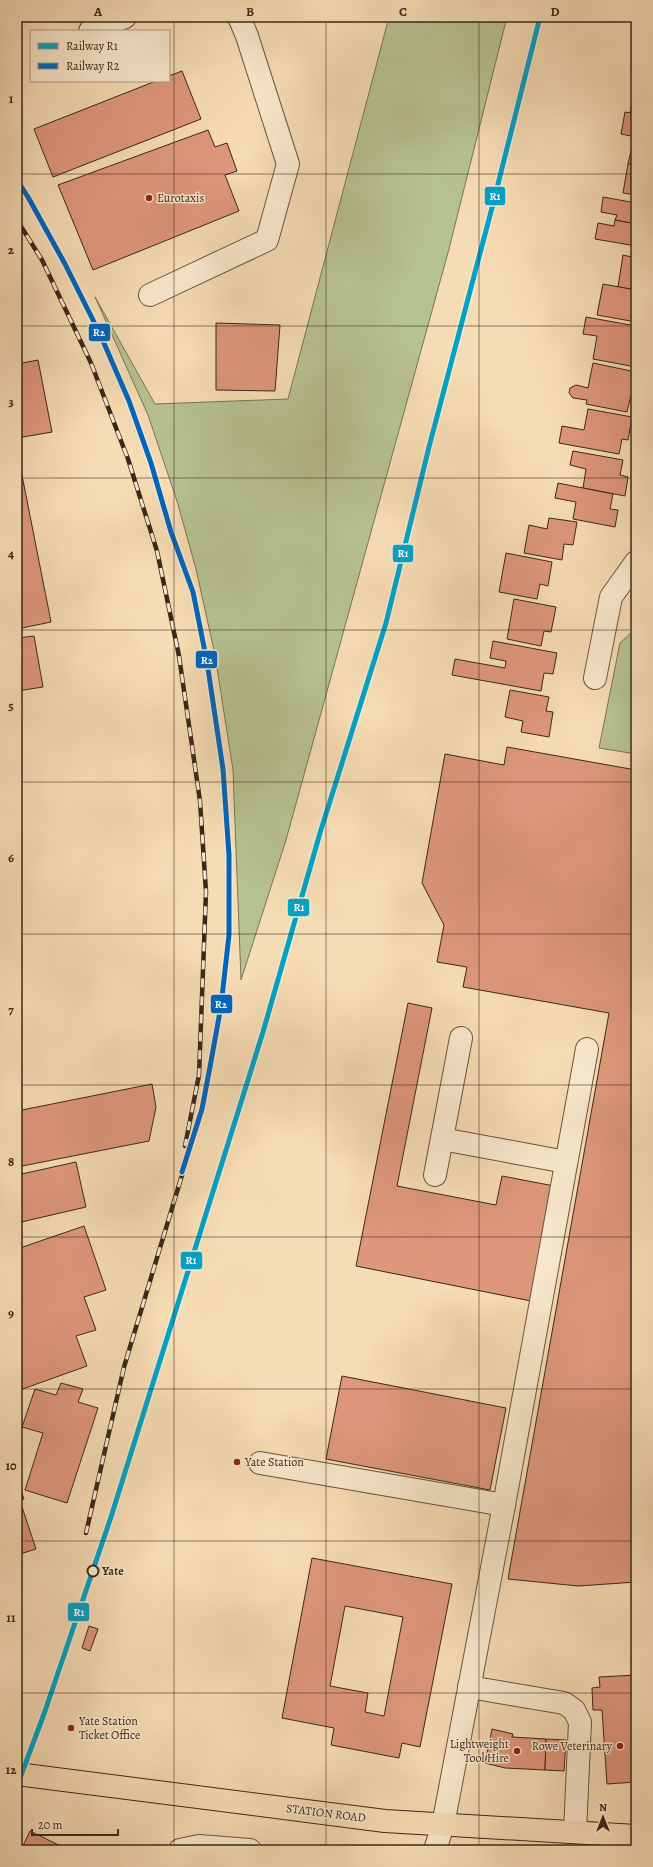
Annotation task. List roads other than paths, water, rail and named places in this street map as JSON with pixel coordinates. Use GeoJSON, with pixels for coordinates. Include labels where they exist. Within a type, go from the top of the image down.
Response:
{"type":"FeatureCollection","features":[{"type":"Feature","properties":{"kind":"main road","name":"STATION ROAD"},"geometry":{"type":"LineString","coordinates":[[17,1774],[385,1821],[636,1836]]}},
{"type":"Feature","properties":{"kind":"street"},"geometry":{"type":"LineString","coordinates":[[92,30],[125,17]]}},
{"type":"Feature","properties":{"kind":"street"},"geometry":{"type":"LineString","coordinates":[[150,295],[267,240],[288,164],[239,17]]}},
{"type":"Feature","properties":{"kind":"street"},"geometry":{"type":"LineString","coordinates":[[595,678],[611,597],[636,562]]}},
{"type":"Feature","properties":{"kind":"street"},"geometry":{"type":"LineString","coordinates":[[435,1175],[461,1038]]}},
{"type":"Feature","properties":{"kind":"street"},"geometry":{"type":"LineString","coordinates":[[435,1850],[443,1825],[504,1505],[587,1049]]}},
{"type":"Feature","properties":{"kind":"street"},"geometry":{"type":"LineString","coordinates":[[442,1139],[566,1162]]}},
{"type":"Feature","properties":{"kind":"street"},"geometry":{"type":"LineString","coordinates":[[260,1463],[504,1505]]}},
{"type":"Feature","properties":{"kind":"street"},"geometry":{"type":"LineString","coordinates":[[469,1687],[564,1703],[574,1710],[580,1722],[575,1832]]}},
{"type":"Feature","properties":{"kind":"street"},"geometry":{"type":"LineString","coordinates":[[180,1850],[199,1846],[250,1850]]}},
{"type":"Feature","properties":{"kind":"railway"},"geometry":{"type":"LineString","coordinates":[[17,180],[65,264],[100,334],[129,401],[151,463],[171,532],[193,592],[207,662],[223,769],[229,855],[229,935],[221,1006],[202,1109],[124,1367],[86,1533]]}},
{"type":"Feature","properties":{"kind":"railway"},"geometry":{"type":"LineString","coordinates":[[17,220],[42,260],[91,363],[128,459],[157,551],[179,656],[200,801],[206,892],[199,1075],[185,1146]]}},
{"type":"Feature","properties":{"kind":"rail line","name":"R1"},"geometry":{"type":"LineString","coordinates":[[17,1786],[44,1714],[111,1517],[263,1032],[320,833],[386,623],[429,447],[493,204],[540,17]]}},
{"type":"Feature","properties":{"kind":"rail line","name":"R2"},"geometry":{"type":"LineString","coordinates":[[17,180],[65,264],[100,334],[129,401],[151,463],[171,532],[193,592],[207,662],[223,769],[229,855],[229,935],[221,1006],[202,1109],[182,1172]]}},
{"type":"Feature","properties":{"kind":"place","name":"Eurotaxis"},"geometry":{"type":"Point","coordinates":[149,198]}},
{"type":"Feature","properties":{"kind":"place","name":"Yate Station"},"geometry":{"type":"Point","coordinates":[237,1462]}},
{"type":"Feature","properties":{"kind":"place","name":"Yate"},"geometry":{"type":"Point","coordinates":[93,1571]}},
{"type":"Feature","properties":{"kind":"place","name":"Yate Station Ticket Office"},"geometry":{"type":"Point","coordinates":[71,1728]}},
{"type":"Feature","properties":{"kind":"place","name":"Rowe Veterinary"},"geometry":{"type":"Point","coordinates":[620,1746]}},
{"type":"Feature","properties":{"kind":"place","name":"Lightweight Tool Hire"},"geometry":{"type":"Point","coordinates":[517,1751]}}]}
